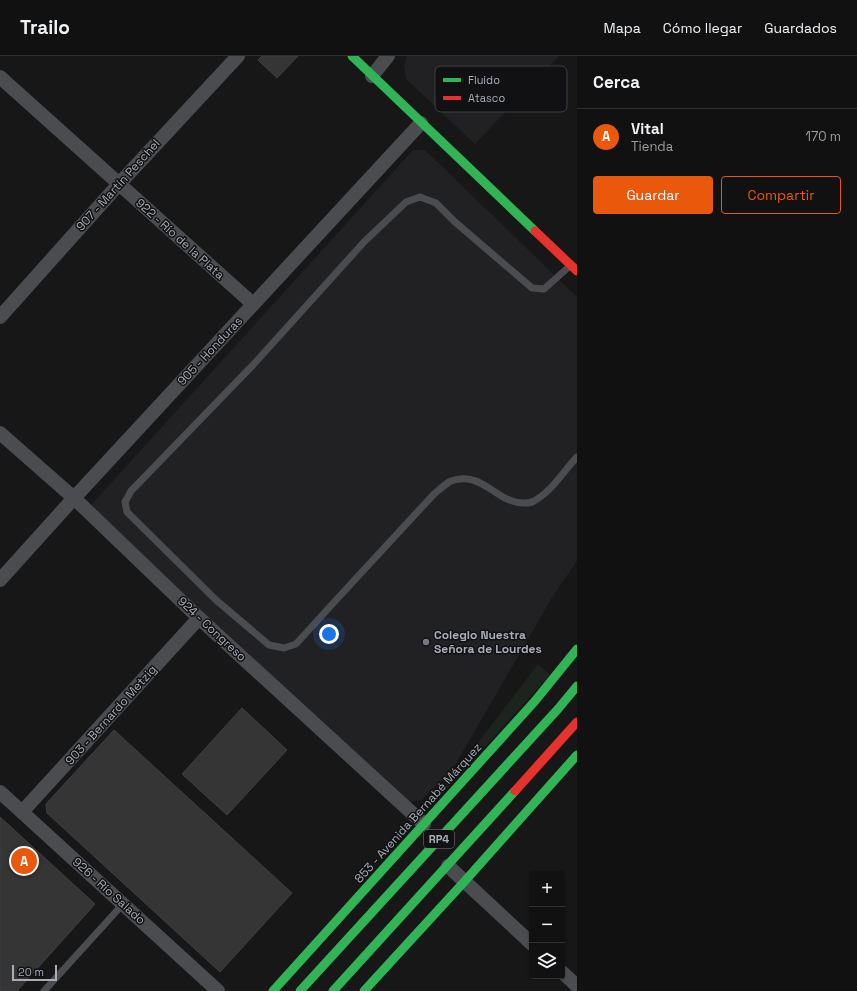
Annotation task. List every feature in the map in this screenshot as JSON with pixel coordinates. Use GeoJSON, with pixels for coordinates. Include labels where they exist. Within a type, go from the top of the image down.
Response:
{"type":"FeatureCollection","features":[{"type":"Feature","properties":{"kind":"main road"},"geometry":{"type":"LineString","coordinates":[[352,56],[574,268]]}},
{"type":"Feature","properties":{"kind":"main road","name":"853 - Avenida Bernabé Márquez"},"geometry":{"type":"LineString","coordinates":[[273,991],[535,701],[577,648]]}},
{"type":"Feature","properties":{"kind":"main road","name":"RP4"},"geometry":{"type":"LineString","coordinates":[[300,991],[558,709],[577,686]]}},
{"type":"Feature","properties":{"kind":"main road","name":"RP4"},"geometry":{"type":"LineString","coordinates":[[333,991],[577,722]]}},
{"type":"Feature","properties":{"kind":"main road"},"geometry":{"type":"LineString","coordinates":[[364,991],[464,882],[577,755]]}},
{"type":"Feature","properties":{"kind":"street","name":"907 - Martín Peschel"},"geometry":{"type":"LineString","coordinates":[[0,316],[119,184],[238,56]]}},
{"type":"Feature","properties":{"kind":"street"},"geometry":{"type":"LineString","coordinates":[[372,76],[388,56]]}},
{"type":"Feature","properties":{"kind":"street","name":"922 - Río de la Plata"},"geometry":{"type":"LineString","coordinates":[[0,78],[253,304]]}},
{"type":"Feature","properties":{"kind":"street","name":"905 - Honduras"},"geometry":{"type":"LineString","coordinates":[[0,580],[421,123]]}},
{"type":"Feature","properties":{"kind":"street","name":"924 - Congreso"},"geometry":{"type":"LineString","coordinates":[[0,433],[74,498],[199,618],[424,824]]}},
{"type":"Feature","properties":{"kind":"street","name":"903 - Bernardo Metzig"},"geometry":{"type":"LineString","coordinates":[[22,812],[199,618]]}},
{"type":"Feature","properties":{"kind":"street","name":"926 - Río Salado"},"geometry":{"type":"LineString","coordinates":[[0,792],[218,991]]}},
{"type":"Feature","properties":{"kind":"street"},"geometry":{"type":"LineString","coordinates":[[448,866],[531,943]]}},
{"type":"Feature","properties":{"kind":"street"},"geometry":{"type":"LineString","coordinates":[[565,975],[577,986]]}},
{"type":"Feature","properties":{"kind":"lane"},"geometry":{"type":"LineString","coordinates":[[574,268],[544,289],[532,288],[455,222],[436,203],[420,198],[406,202],[364,242],[253,365],[131,491],[125,502],[127,512],[216,600],[269,645],[284,648],[296,644],[434,494],[451,482],[475,480],[485,484],[510,501],[520,503],[533,502],[547,492],[577,457]]}},
{"type":"Feature","properties":{"kind":"lane"},"geometry":{"type":"LineString","coordinates":[[44,991],[123,904]]}},
{"type":"Feature","properties":{"kind":"shaded area"},"geometry":{"type":"Polygon","coordinates":[[[407,56],[559,56],[549,66],[435,66],[435,106],[406,79],[404,65],[407,56]]]}},
{"type":"Feature","properties":{"kind":"shaded area"},"geometry":{"type":"Polygon","coordinates":[[[441,112],[506,112],[475,144],[441,112]]]}},
{"type":"Feature","properties":{"kind":"shaded area"},"geometry":{"type":"Polygon","coordinates":[[[413,150],[425,150],[577,297],[577,561],[553,596],[451,772],[421,800],[409,802],[93,514],[92,504],[413,150]]]}},
{"type":"Feature","properties":{"kind":"shaded area"},"geometry":{"type":"Polygon","coordinates":[[[538,664],[550,675],[423,815],[538,664]]]}},
{"type":"Feature","properties":{"kind":"building"},"geometry":{"type":"Polygon","coordinates":[[[262,56],[298,56],[277,78],[258,60],[262,56]]]}},
{"type":"Feature","properties":{"kind":"building"},"geometry":{"type":"Polygon","coordinates":[[[242,708],[287,750],[227,815],[182,774],[242,708]]]}},
{"type":"Feature","properties":{"kind":"building"},"geometry":{"type":"Polygon","coordinates":[[[114,730],[292,893],[220,972],[47,813],[46,804],[114,730]]]}},
{"type":"Feature","properties":{"kind":"building"},"geometry":{"type":"Polygon","coordinates":[[[0,817],[95,904],[17,991],[0,991],[0,817]]]}},
{"type":"Feature","properties":{"kind":"traffic: fast"},"geometry":{"type":"LineString","coordinates":[[352,56],[535,231]]}},
{"type":"Feature","properties":{"kind":"traffic: fast"},"geometry":{"type":"LineString","coordinates":[[273,991],[535,701],[577,649]]}},
{"type":"Feature","properties":{"kind":"traffic: fast"},"geometry":{"type":"LineString","coordinates":[[300,991],[558,709],[577,686]]}},
{"type":"Feature","properties":{"kind":"traffic: fast"},"geometry":{"type":"LineString","coordinates":[[364,991],[464,882],[577,755]]}},
{"type":"Feature","properties":{"kind":"traffic: fast"},"geometry":{"type":"LineString","coordinates":[[333,991],[515,791]]}},
{"type":"Feature","properties":{"kind":"traffic: jam"},"geometry":{"type":"LineString","coordinates":[[535,231],[577,271]]}},
{"type":"Feature","properties":{"kind":"traffic: jam"},"geometry":{"type":"LineString","coordinates":[[515,791],[577,722]]}},
{"type":"Feature","properties":{"kind":"place","name":"Colegio Nuestra Señora de Lourdes"},"geometry":{"type":"Point","coordinates":[426,642]}},
{"type":"Feature","properties":{"kind":"place","name":"Vital"},"geometry":{"type":"Point","coordinates":[24,861]}}]}
